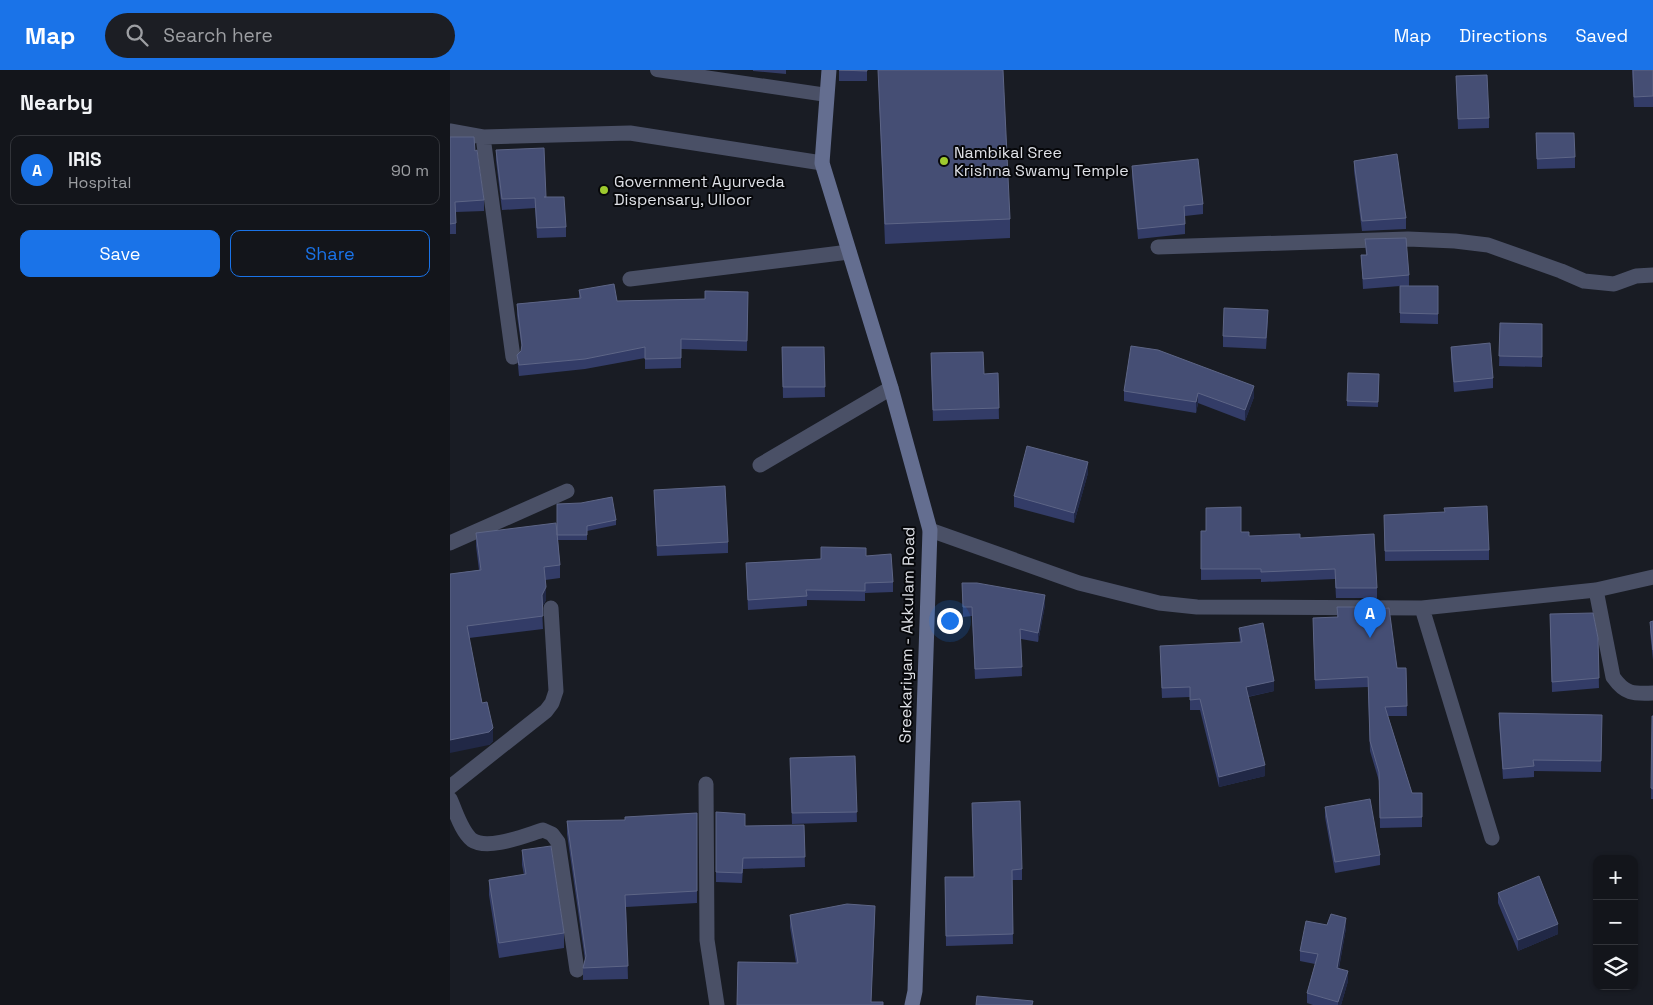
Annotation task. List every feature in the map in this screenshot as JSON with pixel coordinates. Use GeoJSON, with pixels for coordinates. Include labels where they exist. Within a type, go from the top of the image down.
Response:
{"type":"FeatureCollection","features":[{"type":"Feature","properties":{"kind":"main road","name":"Sreekariyam - Akkulam Road"},"geometry":{"type":"LineString","coordinates":[[829,70],[822,163],[891,388],[930,530],[915,991],[912,1005]]}},
{"type":"Feature","properties":{"kind":"street"},"geometry":{"type":"LineString","coordinates":[[450,131],[483,137],[630,134],[822,163]]}},
{"type":"Feature","properties":{"kind":"street"},"geometry":{"type":"LineString","coordinates":[[483,137],[513,357]]}},
{"type":"Feature","properties":{"kind":"street"},"geometry":{"type":"LineString","coordinates":[[1158,248],[1408,239],[1455,241],[1488,245],[1584,281],[1614,284],[1636,276],[1653,275]]}},
{"type":"Feature","properties":{"kind":"street"},"geometry":{"type":"LineString","coordinates":[[630,279],[849,252]]}},
{"type":"Feature","properties":{"kind":"street"},"geometry":{"type":"LineString","coordinates":[[760,465],[891,388]]}},
{"type":"Feature","properties":{"kind":"street"},"geometry":{"type":"LineString","coordinates":[[450,543],[567,491]]}},
{"type":"Feature","properties":{"kind":"street"},"geometry":{"type":"LineString","coordinates":[[930,530],[1079,583],[1159,603],[1197,607],[1422,608],[1596,590],[1653,577]]}},
{"type":"Feature","properties":{"kind":"street"},"geometry":{"type":"LineString","coordinates":[[1596,590],[1613,677],[1621,688],[1636,694],[1653,693]]}},
{"type":"Feature","properties":{"kind":"street"},"geometry":{"type":"LineString","coordinates":[[450,787],[546,711],[552,703],[556,691],[551,608]]}},
{"type":"Feature","properties":{"kind":"street"},"geometry":{"type":"LineString","coordinates":[[1422,608],[1492,838]]}},
{"type":"Feature","properties":{"kind":"street"},"geometry":{"type":"LineString","coordinates":[[706,784],[707,940],[717,1005]]}},
{"type":"Feature","properties":{"kind":"street"},"geometry":{"type":"LineString","coordinates":[[450,799],[463,829],[472,840],[485,844],[508,840],[543,830],[552,834],[558,842],[577,970]]}},
{"type":"Feature","properties":{"kind":"lane"},"geometry":{"type":"LineString","coordinates":[[657,70],[827,95]]}},
{"type":"Feature","properties":{"kind":"building","name":"Nambikal Sree Krishna Swamy Temple"},"geometry":{"type":"Polygon","coordinates":[[[878,70],[1003,70],[1010,219],[885,224],[878,70]]]}},
{"type":"Feature","properties":{"kind":"building"},"geometry":{"type":"Polygon","coordinates":[[[1633,70],[1653,70],[1653,96],[1634,97],[1633,70]]]}},
{"type":"Feature","properties":{"kind":"building"},"geometry":{"type":"Polygon","coordinates":[[[1487,75],[1489,118],[1458,119],[1456,76],[1487,75]]]}},
{"type":"Feature","properties":{"kind":"building"},"geometry":{"type":"Polygon","coordinates":[[[1536,133],[1574,133],[1575,157],[1537,159],[1536,133]]]}},
{"type":"Feature","properties":{"kind":"building"},"geometry":{"type":"Polygon","coordinates":[[[450,137],[474,137],[484,200],[455,202],[456,223],[450,224],[450,137]]]}},
{"type":"Feature","properties":{"kind":"building"},"geometry":{"type":"Polygon","coordinates":[[[544,148],[546,197],[564,197],[566,227],[537,228],[535,198],[502,199],[496,150],[544,148]]]}},
{"type":"Feature","properties":{"kind":"building"},"geometry":{"type":"Polygon","coordinates":[[[1397,154],[1406,218],[1362,221],[1354,161],[1397,154]]]}},
{"type":"Feature","properties":{"kind":"building"},"geometry":{"type":"Polygon","coordinates":[[[1198,159],[1203,204],[1184,206],[1185,224],[1138,229],[1132,166],[1198,159]]]}},
{"type":"Feature","properties":{"kind":"building"},"geometry":{"type":"Polygon","coordinates":[[[1406,238],[1409,275],[1363,279],[1361,255],[1367,255],[1365,239],[1406,238]]]}},
{"type":"Feature","properties":{"kind":"building"},"geometry":{"type":"Polygon","coordinates":[[[614,284],[617,301],[705,299],[705,291],[748,292],[747,341],[681,339],[681,358],[645,359],[645,347],[585,359],[519,365],[517,355],[521,351],[522,345],[517,304],[581,298],[579,290],[614,284]]]}},
{"type":"Feature","properties":{"kind":"building"},"geometry":{"type":"Polygon","coordinates":[[[1400,286],[1438,286],[1438,314],[1400,313],[1400,286]]]}},
{"type":"Feature","properties":{"kind":"building"},"geometry":{"type":"Polygon","coordinates":[[[1224,308],[1268,310],[1266,338],[1223,336],[1224,308]]]}},
{"type":"Feature","properties":{"kind":"building"},"geometry":{"type":"Polygon","coordinates":[[[1500,323],[1542,324],[1542,357],[1499,356],[1500,323]]]}},
{"type":"Feature","properties":{"kind":"building"},"geometry":{"type":"Polygon","coordinates":[[[1490,343],[1493,378],[1454,382],[1451,347],[1490,343]]]}},
{"type":"Feature","properties":{"kind":"building"},"geometry":{"type":"Polygon","coordinates":[[[1131,346],[1158,350],[1254,386],[1245,410],[1198,393],[1196,402],[1124,391],[1131,346]]]}},
{"type":"Feature","properties":{"kind":"building"},"geometry":{"type":"Polygon","coordinates":[[[782,347],[824,347],[825,387],[783,387],[782,347]]]}},
{"type":"Feature","properties":{"kind":"building"},"geometry":{"type":"Polygon","coordinates":[[[983,352],[984,374],[998,373],[999,408],[933,410],[931,353],[983,352]]]}},
{"type":"Feature","properties":{"kind":"building"},"geometry":{"type":"Polygon","coordinates":[[[1348,373],[1379,374],[1378,402],[1347,401],[1348,373]]]}},
{"type":"Feature","properties":{"kind":"building"},"geometry":{"type":"Polygon","coordinates":[[[1027,446],[1088,462],[1074,513],[1014,496],[1027,446]]]}},
{"type":"Feature","properties":{"kind":"building"},"geometry":{"type":"Polygon","coordinates":[[[725,486],[728,542],[657,546],[654,490],[725,486]]]}},
{"type":"Feature","properties":{"kind":"building"},"geometry":{"type":"Polygon","coordinates":[[[612,497],[616,520],[587,526],[587,535],[557,535],[557,504],[581,503],[612,497]]]}},
{"type":"Feature","properties":{"kind":"building"},"geometry":{"type":"Polygon","coordinates":[[[1487,506],[1489,550],[1385,551],[1384,515],[1445,512],[1444,508],[1487,506]]]}},
{"type":"Feature","properties":{"kind":"building"},"geometry":{"type":"Polygon","coordinates":[[[1241,507],[1241,532],[1249,532],[1249,536],[1300,534],[1300,538],[1374,534],[1377,588],[1336,588],[1335,569],[1261,572],[1261,569],[1201,569],[1201,531],[1206,531],[1206,508],[1241,507]]]}},
{"type":"Feature","properties":{"kind":"building"},"geometry":{"type":"Polygon","coordinates":[[[556,523],[560,565],[544,567],[546,587],[542,595],[543,616],[467,626],[482,703],[487,702],[493,728],[489,732],[450,740],[450,574],[481,570],[476,533],[556,523]]]}},
{"type":"Feature","properties":{"kind":"building"},"geometry":{"type":"Polygon","coordinates":[[[821,547],[866,548],[866,556],[891,554],[893,582],[865,583],[865,591],[806,590],[807,596],[748,600],[746,563],[821,559],[821,547]]]}},
{"type":"Feature","properties":{"kind":"building"},"geometry":{"type":"Polygon","coordinates":[[[962,583],[977,583],[1045,595],[1038,633],[1020,629],[1022,667],[975,669],[972,607],[963,607],[962,583]]]}},
{"type":"Feature","properties":{"kind":"building"},"geometry":{"type":"Polygon","coordinates":[[[1337,607],[1389,608],[1397,668],[1406,668],[1407,706],[1385,707],[1412,793],[1422,793],[1422,817],[1380,818],[1379,772],[1370,741],[1368,677],[1315,680],[1313,618],[1338,617],[1337,607]]]}},
{"type":"Feature","properties":{"kind":"building"},"geometry":{"type":"Polygon","coordinates":[[[1593,613],[1598,638],[1599,678],[1552,682],[1550,614],[1593,613]]]}},
{"type":"Feature","properties":{"kind":"building"},"geometry":{"type":"Polygon","coordinates":[[[1653,621],[1653,650],[1650,622],[1653,621]]]}},
{"type":"Feature","properties":{"kind":"building"},"geometry":{"type":"Polygon","coordinates":[[[1263,623],[1274,681],[1246,687],[1265,765],[1219,777],[1200,699],[1190,700],[1190,687],[1162,688],[1160,646],[1242,642],[1239,628],[1263,623]]]}},
{"type":"Feature","properties":{"kind":"building"},"geometry":{"type":"Polygon","coordinates":[[[1499,713],[1602,715],[1601,761],[1533,760],[1534,766],[1503,769],[1499,713]]]}},
{"type":"Feature","properties":{"kind":"building"},"geometry":{"type":"Polygon","coordinates":[[[1653,716],[1653,789],[1651,788],[1653,716]]]}},
{"type":"Feature","properties":{"kind":"building"},"geometry":{"type":"Polygon","coordinates":[[[855,756],[857,812],[792,813],[790,758],[855,756]]]}},
{"type":"Feature","properties":{"kind":"building"},"geometry":{"type":"Polygon","coordinates":[[[1370,799],[1380,855],[1335,862],[1325,807],[1370,799]]]}},
{"type":"Feature","properties":{"kind":"building"},"geometry":{"type":"Polygon","coordinates":[[[1020,801],[1022,869],[1012,870],[1013,934],[946,936],[945,877],[974,877],[972,803],[1020,801]]]}},
{"type":"Feature","properties":{"kind":"building"},"geometry":{"type":"Polygon","coordinates":[[[716,812],[745,814],[745,826],[804,825],[805,857],[743,858],[742,873],[716,872],[716,812]]]}},
{"type":"Feature","properties":{"kind":"building"},"geometry":{"type":"Polygon","coordinates":[[[697,813],[697,891],[625,895],[628,966],[583,968],[586,956],[567,821],[625,820],[625,817],[697,813]]]}},
{"type":"Feature","properties":{"kind":"building"},"geometry":{"type":"Polygon","coordinates":[[[551,846],[564,933],[499,943],[489,880],[526,874],[522,850],[551,846]]]}},
{"type":"Feature","properties":{"kind":"building"},"geometry":{"type":"Polygon","coordinates":[[[1539,876],[1558,924],[1518,940],[1498,893],[1539,876]]]}},
{"type":"Feature","properties":{"kind":"building"},"geometry":{"type":"Polygon","coordinates":[[[847,904],[875,906],[871,1002],[883,1002],[883,1005],[737,1005],[738,962],[798,963],[790,915],[847,904]]]}},
{"type":"Feature","properties":{"kind":"building"},"geometry":{"type":"Polygon","coordinates":[[[1331,914],[1346,918],[1337,968],[1348,971],[1338,1002],[1307,993],[1318,954],[1300,951],[1306,921],[1327,925],[1331,914]]]}},
{"type":"Feature","properties":{"kind":"building"},"geometry":{"type":"Polygon","coordinates":[[[977,996],[1033,1001],[1032,1005],[976,1005],[977,996]]]}},
{"type":"Feature","properties":{"kind":"place","name":"Nambikal Sree Krishna Swamy Temple"},"geometry":{"type":"Point","coordinates":[944,161]}},
{"type":"Feature","properties":{"kind":"place","name":"Government Ayurveda Dispensary, Ulloor"},"geometry":{"type":"Point","coordinates":[604,190]}},
{"type":"Feature","properties":{"kind":"place","name":"IRIS"},"geometry":{"type":"Point","coordinates":[1370,638]}}]}
